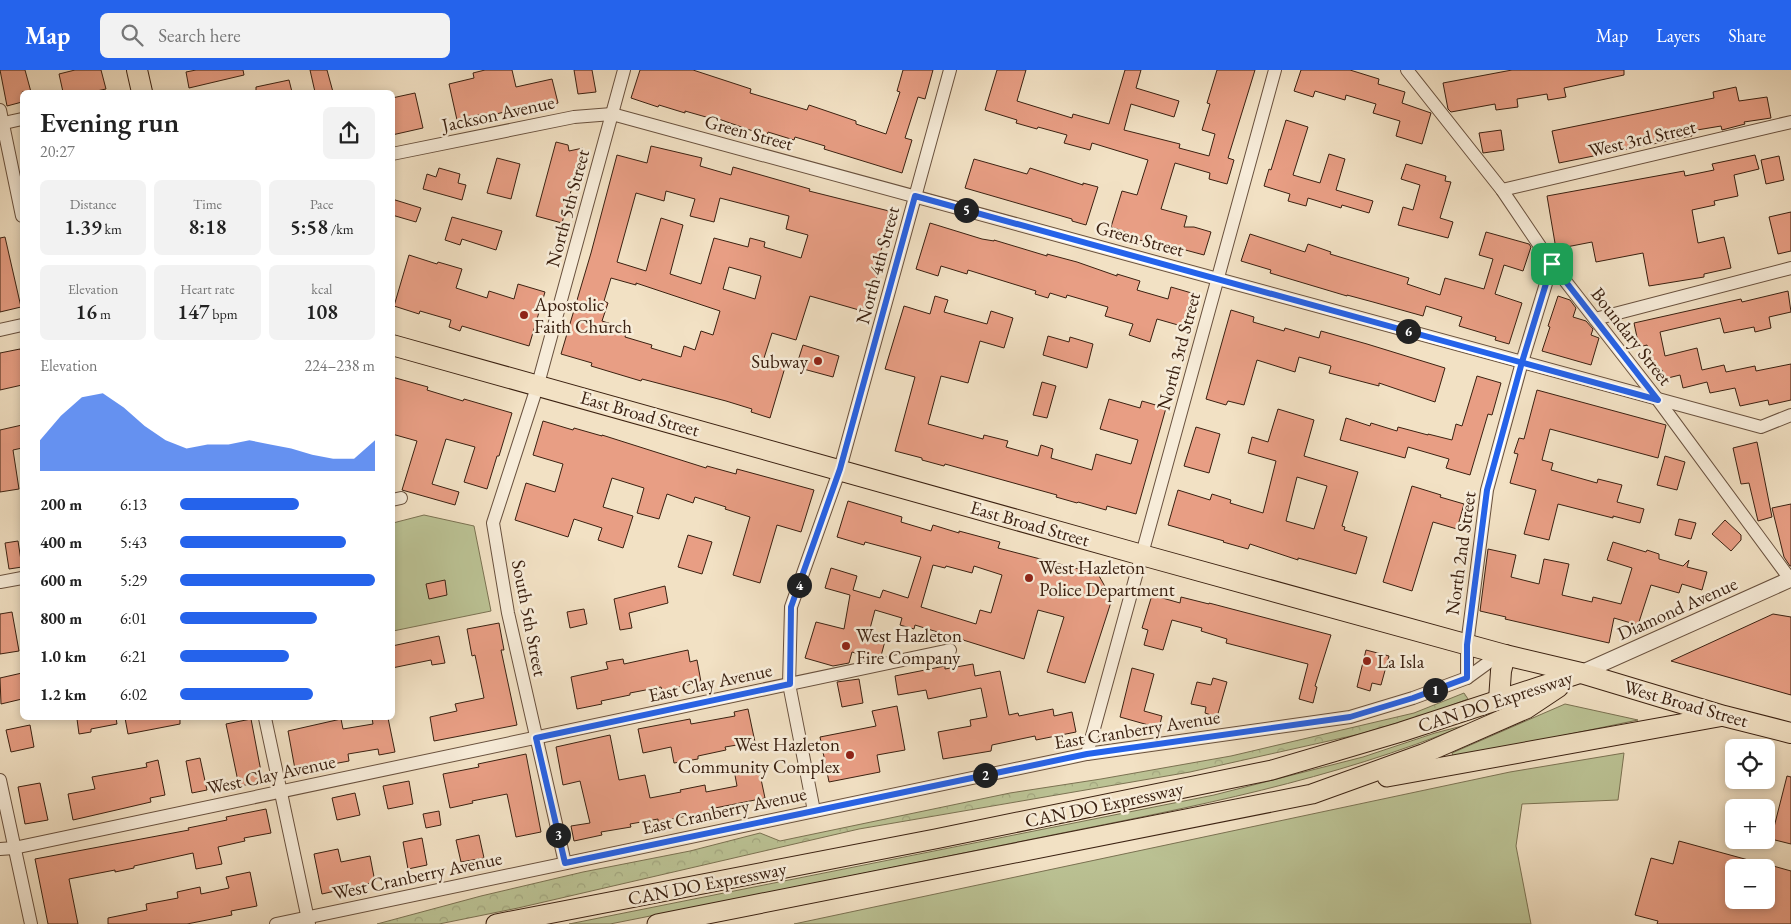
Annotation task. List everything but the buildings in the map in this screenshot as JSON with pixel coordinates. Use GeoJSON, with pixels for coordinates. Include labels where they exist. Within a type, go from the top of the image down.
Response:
{"type":"FeatureCollection","features":[{"type":"Feature","properties":{"kind":"highway"},"geometry":{"type":"LineString","coordinates":[[137,70],[142,90]]}},
{"type":"Feature","properties":{"kind":"highway"},"geometry":{"type":"LineString","coordinates":[[395,346],[538,384]]}},
{"type":"Feature","properties":{"kind":"highway","name":"East Broad Street"},"geometry":{"type":"LineString","coordinates":[[538,384],[1142,555],[1503,655],[1580,673]]}},
{"type":"Feature","properties":{"kind":"highway"},"geometry":{"type":"LineString","coordinates":[[1499,700],[1503,655]]}},
{"type":"Feature","properties":{"kind":"highway","name":"West Broad Street"},"geometry":{"type":"LineString","coordinates":[[1580,673],[1724,716],[1791,733]]}},
{"type":"Feature","properties":{"kind":"main road","name":"CAN DO Expressway"},"geometry":{"type":"LineString","coordinates":[[496,924],[935,839],[1272,770],[1401,732],[1580,673]]}},
{"type":"Feature","properties":{"kind":"main road","name":"CAN DO Expressway"},"geometry":{"type":"LineString","coordinates":[[657,924],[1312,794],[1422,754],[1526,709],[1580,673]]}},
{"type":"Feature","properties":{"kind":"main road"},"geometry":{"type":"LineString","coordinates":[[1312,794],[1397,774],[1724,716]]}},
{"type":"Feature","properties":{"kind":"street","name":"North 5th Street"},"geometry":{"type":"LineString","coordinates":[[538,384],[624,70]]}},
{"type":"Feature","properties":{"kind":"street","name":"North 4th Street"},"geometry":{"type":"LineString","coordinates":[[814,810],[790,684],[791,607],[840,469],[950,70]]}},
{"type":"Feature","properties":{"kind":"street","name":"North 3rd Street"},"geometry":{"type":"LineString","coordinates":[[1087,754],[1275,70]]}},
{"type":"Feature","properties":{"kind":"street","name":"Boundary Street"},"geometry":{"type":"LineString","coordinates":[[1407,70],[1502,190],[1552,264],[1658,400],[1790,579]]}},
{"type":"Feature","properties":{"kind":"street"},"geometry":{"type":"LineString","coordinates":[[0,110],[1,124],[20,207]]}},
{"type":"Feature","properties":{"kind":"street","name":"Jackson Avenue"},"geometry":{"type":"LineString","coordinates":[[395,153],[574,117],[612,114]]}},
{"type":"Feature","properties":{"kind":"street","name":"Green Street"},"geometry":{"type":"LineString","coordinates":[[612,114],[1761,427],[1791,415]]}},
{"type":"Feature","properties":{"kind":"street"},"geometry":{"type":"LineString","coordinates":[[1,124],[20,119]]}},
{"type":"Feature","properties":{"kind":"street","name":"West 3rd Street"},"geometry":{"type":"LineString","coordinates":[[1502,190],[1791,122]]}},
{"type":"Feature","properties":{"kind":"street","name":"North 2nd Street"},"geometry":{"type":"LineString","coordinates":[[1467,678],[1467,645],[1487,490],[1522,362],[1552,264]]}},
{"type":"Feature","properties":{"kind":"street"},"geometry":{"type":"LineString","coordinates":[[1595,319],[1791,268]]}},
{"type":"Feature","properties":{"kind":"street"},"geometry":{"type":"LineString","coordinates":[[0,330],[20,325]]}},
{"type":"Feature","properties":{"kind":"street","name":"South 5th Street"},"geometry":{"type":"LineString","coordinates":[[538,384],[493,523],[508,613],[565,863]]}},
{"type":"Feature","properties":{"kind":"street"},"geometry":{"type":"LineString","coordinates":[[0,582],[20,578]]}},
{"type":"Feature","properties":{"kind":"street","name":"Diamond Avenue"},"geometry":{"type":"LineString","coordinates":[[1580,673],[1790,579]]}},
{"type":"Feature","properties":{"kind":"street","name":"East Clay Avenue"},"geometry":{"type":"LineString","coordinates":[[536,738],[950,650]]}},
{"type":"Feature","properties":{"kind":"street","name":"East Cranberry Avenue"},"geometry":{"type":"LineString","coordinates":[[565,863],[1087,754],[1350,717],[1413,698],[1467,678],[1503,655]]}},
{"type":"Feature","properties":{"kind":"street"},"geometry":{"type":"LineString","coordinates":[[265,720],[308,921]]}},
{"type":"Feature","properties":{"kind":"street","name":"West Clay Avenue"},"geometry":{"type":"LineString","coordinates":[[0,849],[14,848],[536,738]]}},
{"type":"Feature","properties":{"kind":"street"},"geometry":{"type":"LineString","coordinates":[[0,780],[31,924]]}},
{"type":"Feature","properties":{"kind":"street","name":"West Cranberry Avenue"},"geometry":{"type":"LineString","coordinates":[[276,924],[308,921],[565,863]]}},
{"type":"Feature","properties":{"kind":"green space"},"geometry":{"type":"Polygon","coordinates":[[[424,515],[474,526],[491,611],[395,631],[395,522],[424,515]]]}},
{"type":"Feature","properties":{"kind":"green space"},"geometry":{"type":"Polygon","coordinates":[[[1464,693],[1468,699],[1431,713],[1360,734],[1190,772],[859,829],[518,908],[439,924],[377,924],[481,896],[583,872],[690,851],[760,833],[780,841],[1010,793],[1231,756],[1414,713],[1464,693]]]}},
{"type":"Feature","properties":{"kind":"green space"},"geometry":{"type":"Polygon","coordinates":[[[1565,704],[1638,720],[1454,758],[1452,753],[1565,704]]]}},
{"type":"Feature","properties":{"kind":"green space"},"geometry":{"type":"Polygon","coordinates":[[[1466,725],[1416,744],[1313,777],[1209,802],[610,924],[569,924],[1214,795],[1363,757],[1435,733],[1466,725]]]}},
{"type":"Feature","properties":{"kind":"green space"},"geometry":{"type":"Polygon","coordinates":[[[1624,753],[1618,800],[1522,804],[1516,846],[1531,924],[794,924],[1510,772],[1624,753]]]}},
{"type":"Feature","properties":{"kind":"place","name":"Apostolic Faith Church"},"geometry":{"type":"Point","coordinates":[524,315]}},
{"type":"Feature","properties":{"kind":"place","name":"Subway"},"geometry":{"type":"Point","coordinates":[818,361]}},
{"type":"Feature","properties":{"kind":"place","name":"West Hazleton Police Department"},"geometry":{"type":"Point","coordinates":[1029,578]}},
{"type":"Feature","properties":{"kind":"place","name":"West Hazleton Fire Company"},"geometry":{"type":"Point","coordinates":[846,646]}},
{"type":"Feature","properties":{"kind":"place","name":"La Isla"},"geometry":{"type":"Point","coordinates":[1367,661]}},
{"type":"Feature","properties":{"kind":"place","name":"West Hazleton Community Complex"},"geometry":{"type":"Point","coordinates":[850,755]}},
{"type":"Feature","properties":{"kind":"route"},"geometry":{"type":"LineString","coordinates":[[1552,264],[1522,362],[1487,490],[1467,645],[1467,678],[1391,706],[1350,717],[1087,754],[565,863],[536,738],[790,684],[791,607],[840,469],[915,196],[1522,362],[1658,400],[1552,264]]}}]}
